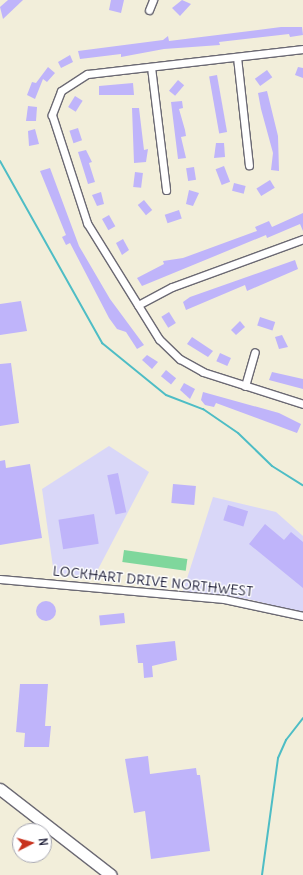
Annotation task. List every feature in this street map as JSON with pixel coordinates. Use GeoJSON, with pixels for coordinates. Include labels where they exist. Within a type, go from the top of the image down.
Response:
{"type":"FeatureCollection","features":[{"type":"Feature","properties":{"kind":"main road"},"geometry":{"type":"LineString","coordinates":[[0,789],[111,875]]}},
{"type":"Feature","properties":{"kind":"street"},"geometry":{"type":"LineString","coordinates":[[149,10],[153,0]]}},
{"type":"Feature","properties":{"kind":"street"},"geometry":{"type":"LineString","coordinates":[[303,50],[92,73],[74,79],[58,95],[52,115],[87,223],[159,339],[180,359],[203,372],[303,404]]}},
{"type":"Feature","properties":{"kind":"street"},"geometry":{"type":"LineString","coordinates":[[237,58],[249,165]]}},
{"type":"Feature","properties":{"kind":"street"},"geometry":{"type":"LineString","coordinates":[[151,67],[166,190]]}},
{"type":"Feature","properties":{"kind":"street"},"geometry":{"type":"LineString","coordinates":[[138,306],[172,287],[303,240]]}},
{"type":"Feature","properties":{"kind":"street"},"geometry":{"type":"LineString","coordinates":[[244,386],[255,352]]}},
{"type":"Feature","properties":{"kind":"street","name":"LOCKHART DRIVE NORTHWEST"},"geometry":{"type":"LineString","coordinates":[[0,579],[224,599],[303,616]]}},
{"type":"Feature","properties":{"kind":"shaded area"},"geometry":{"type":"Polygon","coordinates":[[[109,446],[149,472],[94,577],[54,574],[42,489],[109,446]]]}},
{"type":"Feature","properties":{"kind":"shaded area"},"geometry":{"type":"Polygon","coordinates":[[[213,497],[276,512],[303,536],[303,613],[248,599],[183,591],[213,497]]]}},
{"type":"Feature","properties":{"kind":"green space"},"geometry":{"type":"Polygon","coordinates":[[[124,550],[187,559],[186,571],[122,562],[124,550]]]}},
{"type":"Feature","properties":{"kind":"building"},"geometry":{"type":"Polygon","coordinates":[[[8,0],[23,0],[3,19],[0,7],[8,0]]]}},
{"type":"Feature","properties":{"kind":"building"},"geometry":{"type":"Polygon","coordinates":[[[111,0],[124,0],[121,13],[109,10],[111,0]]]}},
{"type":"Feature","properties":{"kind":"building"},"geometry":{"type":"Polygon","coordinates":[[[182,0],[191,4],[180,16],[172,8],[182,0]]]}},
{"type":"Feature","properties":{"kind":"building"},"geometry":{"type":"Polygon","coordinates":[[[281,27],[302,27],[303,35],[290,37],[289,34],[219,42],[220,45],[164,49],[121,57],[121,54],[80,59],[78,51],[163,40],[168,36],[169,41],[281,27]]]}},
{"type":"Feature","properties":{"kind":"building"},"geometry":{"type":"Polygon","coordinates":[[[70,55],[73,62],[61,68],[58,62],[70,55]]]}},
{"type":"Feature","properties":{"kind":"building"},"geometry":{"type":"Polygon","coordinates":[[[48,67],[55,73],[47,82],[43,79],[35,99],[27,95],[32,82],[36,83],[48,67]]]}},
{"type":"Feature","properties":{"kind":"building"},"geometry":{"type":"Polygon","coordinates":[[[298,67],[303,68],[303,78],[295,75],[298,67]]]}},
{"type":"Feature","properties":{"kind":"building"},"geometry":{"type":"Polygon","coordinates":[[[267,70],[272,77],[260,86],[255,79],[267,70]]]}},
{"type":"Feature","properties":{"kind":"building"},"geometry":{"type":"Polygon","coordinates":[[[217,75],[227,132],[219,134],[209,76],[217,75]]]}},
{"type":"Feature","properties":{"kind":"building"},"geometry":{"type":"Polygon","coordinates":[[[178,80],[184,85],[175,96],[169,91],[178,80]]]}},
{"type":"Feature","properties":{"kind":"building"},"geometry":{"type":"Polygon","coordinates":[[[133,83],[134,95],[99,95],[99,86],[133,83]]]}},
{"type":"Feature","properties":{"kind":"building"},"geometry":{"type":"Polygon","coordinates":[[[267,91],[278,136],[279,171],[271,170],[273,153],[258,93],[267,91]]]}},
{"type":"Feature","properties":{"kind":"building"},"geometry":{"type":"Polygon","coordinates":[[[75,96],[83,101],[76,112],[68,107],[75,96]]]}},
{"type":"Feature","properties":{"kind":"building"},"geometry":{"type":"Polygon","coordinates":[[[182,101],[183,108],[179,109],[186,136],[181,137],[186,158],[178,159],[171,102],[182,101]]]}},
{"type":"Feature","properties":{"kind":"building"},"geometry":{"type":"Polygon","coordinates":[[[28,106],[37,107],[36,121],[26,121],[28,106]]]}},
{"type":"Feature","properties":{"kind":"building"},"geometry":{"type":"Polygon","coordinates":[[[132,108],[139,108],[144,150],[148,149],[146,162],[134,163],[132,108]]]}},
{"type":"Feature","properties":{"kind":"building"},"geometry":{"type":"Polygon","coordinates":[[[78,128],[82,140],[73,143],[69,131],[78,128]]]}},
{"type":"Feature","properties":{"kind":"building"},"geometry":{"type":"Polygon","coordinates":[[[35,129],[39,144],[29,146],[28,131],[35,129]]]}},
{"type":"Feature","properties":{"kind":"building"},"geometry":{"type":"Polygon","coordinates":[[[216,143],[224,143],[225,157],[214,158],[216,143]]]}},
{"type":"Feature","properties":{"kind":"building"},"geometry":{"type":"Polygon","coordinates":[[[86,150],[92,162],[89,163],[95,182],[88,184],[78,152],[86,150]]]}},
{"type":"Feature","properties":{"kind":"building"},"geometry":{"type":"Polygon","coordinates":[[[224,166],[230,182],[222,185],[216,169],[224,166]]]}},
{"type":"Feature","properties":{"kind":"building"},"geometry":{"type":"Polygon","coordinates":[[[194,167],[196,180],[188,181],[186,168],[194,167]]]}},
{"type":"Feature","properties":{"kind":"building"},"geometry":{"type":"Polygon","coordinates":[[[50,168],[79,246],[110,299],[144,345],[137,349],[126,332],[117,329],[109,318],[70,243],[66,245],[62,237],[66,235],[40,171],[50,168]]]}},
{"type":"Feature","properties":{"kind":"building"},"geometry":{"type":"Polygon","coordinates":[[[135,172],[143,173],[141,188],[133,187],[135,172]]]}},
{"type":"Feature","properties":{"kind":"building"},"geometry":{"type":"Polygon","coordinates":[[[270,180],[275,188],[261,196],[256,188],[270,180]]]}},
{"type":"Feature","properties":{"kind":"building"},"geometry":{"type":"Polygon","coordinates":[[[234,183],[246,186],[244,194],[232,191],[234,183]]]}},
{"type":"Feature","properties":{"kind":"building"},"geometry":{"type":"Polygon","coordinates":[[[189,190],[199,193],[193,206],[186,204],[189,190]]]}},
{"type":"Feature","properties":{"kind":"building"},"geometry":{"type":"Polygon","coordinates":[[[101,192],[104,204],[97,206],[92,195],[101,192]]]}},
{"type":"Feature","properties":{"kind":"building"},"geometry":{"type":"Polygon","coordinates":[[[144,200],[152,210],[146,215],[138,205],[144,200]]]}},
{"type":"Feature","properties":{"kind":"building"},"geometry":{"type":"Polygon","coordinates":[[[179,210],[182,219],[168,223],[165,215],[179,210]]]}},
{"type":"Feature","properties":{"kind":"building"},"geometry":{"type":"Polygon","coordinates":[[[303,213],[303,231],[300,224],[267,238],[266,235],[142,286],[137,278],[164,264],[163,261],[183,258],[257,231],[255,227],[269,221],[272,227],[303,213]]]}},
{"type":"Feature","properties":{"kind":"building"},"geometry":{"type":"Polygon","coordinates":[[[109,215],[115,226],[108,230],[102,219],[109,215]]]}},
{"type":"Feature","properties":{"kind":"building"},"geometry":{"type":"Polygon","coordinates":[[[123,239],[129,250],[122,255],[116,243],[123,239]]]}},
{"type":"Feature","properties":{"kind":"building"},"geometry":{"type":"Polygon","coordinates":[[[295,260],[298,269],[247,291],[245,285],[186,310],[183,302],[190,297],[295,260]]]}},
{"type":"Feature","properties":{"kind":"building"},"geometry":{"type":"Polygon","coordinates":[[[21,301],[27,331],[0,335],[0,304],[21,301]]]}},
{"type":"Feature","properties":{"kind":"building"},"geometry":{"type":"Polygon","coordinates":[[[169,312],[176,323],[168,328],[161,317],[169,312]]]}},
{"type":"Feature","properties":{"kind":"building"},"geometry":{"type":"Polygon","coordinates":[[[260,317],[275,322],[272,331],[257,326],[260,317]]]}},
{"type":"Feature","properties":{"kind":"building"},"geometry":{"type":"Polygon","coordinates":[[[240,321],[245,327],[236,335],[231,330],[240,321]]]}},
{"type":"Feature","properties":{"kind":"building"},"geometry":{"type":"Polygon","coordinates":[[[282,335],[288,347],[279,349],[275,337],[282,335]]]}},
{"type":"Feature","properties":{"kind":"building"},"geometry":{"type":"Polygon","coordinates":[[[192,337],[213,351],[208,357],[187,344],[192,337]]]}},
{"type":"Feature","properties":{"kind":"building"},"geometry":{"type":"Polygon","coordinates":[[[220,353],[231,358],[227,366],[216,361],[220,353]]]}},
{"type":"Feature","properties":{"kind":"building"},"geometry":{"type":"Polygon","coordinates":[[[147,355],[158,362],[152,369],[142,360],[147,355]]]}},
{"type":"Feature","properties":{"kind":"building"},"geometry":{"type":"Polygon","coordinates":[[[11,363],[19,423],[0,426],[0,364],[11,363]]]}},
{"type":"Feature","properties":{"kind":"building"},"geometry":{"type":"Polygon","coordinates":[[[166,370],[176,378],[171,384],[161,376],[166,370]]]}},
{"type":"Feature","properties":{"kind":"building"},"geometry":{"type":"Polygon","coordinates":[[[272,372],[303,379],[303,389],[269,380],[272,372]]]}},
{"type":"Feature","properties":{"kind":"building"},"geometry":{"type":"Polygon","coordinates":[[[184,383],[195,389],[190,399],[180,390],[184,383]]]}},
{"type":"Feature","properties":{"kind":"building"},"geometry":{"type":"Polygon","coordinates":[[[203,392],[279,413],[301,424],[297,433],[216,403],[214,407],[205,405],[201,400],[203,392]]]}},
{"type":"Feature","properties":{"kind":"building"},"geometry":{"type":"Polygon","coordinates":[[[5,460],[6,468],[30,464],[42,538],[0,545],[0,461],[5,460]]]}},
{"type":"Feature","properties":{"kind":"building"},"geometry":{"type":"Polygon","coordinates":[[[118,473],[126,512],[116,514],[107,475],[118,473]]]}},
{"type":"Feature","properties":{"kind":"building"},"geometry":{"type":"Polygon","coordinates":[[[173,484],[196,486],[194,505],[171,503],[173,484]]]}},
{"type":"Feature","properties":{"kind":"building"},"geometry":{"type":"Polygon","coordinates":[[[228,505],[248,511],[243,526],[223,520],[228,505]]]}},
{"type":"Feature","properties":{"kind":"building"},"geometry":{"type":"Polygon","coordinates":[[[94,514],[99,544],[63,549],[58,520],[94,514]]]}},
{"type":"Feature","properties":{"kind":"building"},"geometry":{"type":"Polygon","coordinates":[[[265,524],[284,540],[291,532],[303,542],[303,588],[249,544],[265,524]]]}},
{"type":"Feature","properties":{"kind":"building"},"geometry":{"type":"Polygon","coordinates":[[[46,601],[53,604],[56,611],[53,618],[46,621],[39,618],[36,611],[39,604],[46,601]]]}},
{"type":"Feature","properties":{"kind":"building"},"geometry":{"type":"Polygon","coordinates":[[[124,613],[125,623],[100,626],[99,616],[124,613]]]}},
{"type":"Feature","properties":{"kind":"building"},"geometry":{"type":"Polygon","coordinates":[[[175,641],[177,660],[152,666],[153,677],[144,678],[143,663],[138,663],[136,645],[175,641]]]}},
{"type":"Feature","properties":{"kind":"building"},"geometry":{"type":"Polygon","coordinates":[[[20,684],[48,684],[45,726],[51,726],[49,747],[24,747],[25,733],[16,732],[20,684]]]}},
{"type":"Feature","properties":{"kind":"building"},"geometry":{"type":"Polygon","coordinates":[[[148,756],[150,774],[196,768],[197,775],[200,775],[210,851],[151,859],[145,811],[134,813],[125,759],[148,756]]]}},
{"type":"Feature","properties":{"kind":"waterway"},"geometry":{"type":"LineString","coordinates":[[0,161],[102,343],[166,395],[203,409],[238,433],[272,466],[303,485]]}},
{"type":"Feature","properties":{"kind":"waterway"},"geometry":{"type":"LineString","coordinates":[[262,875],[278,758],[286,740],[303,718]]}}]}
